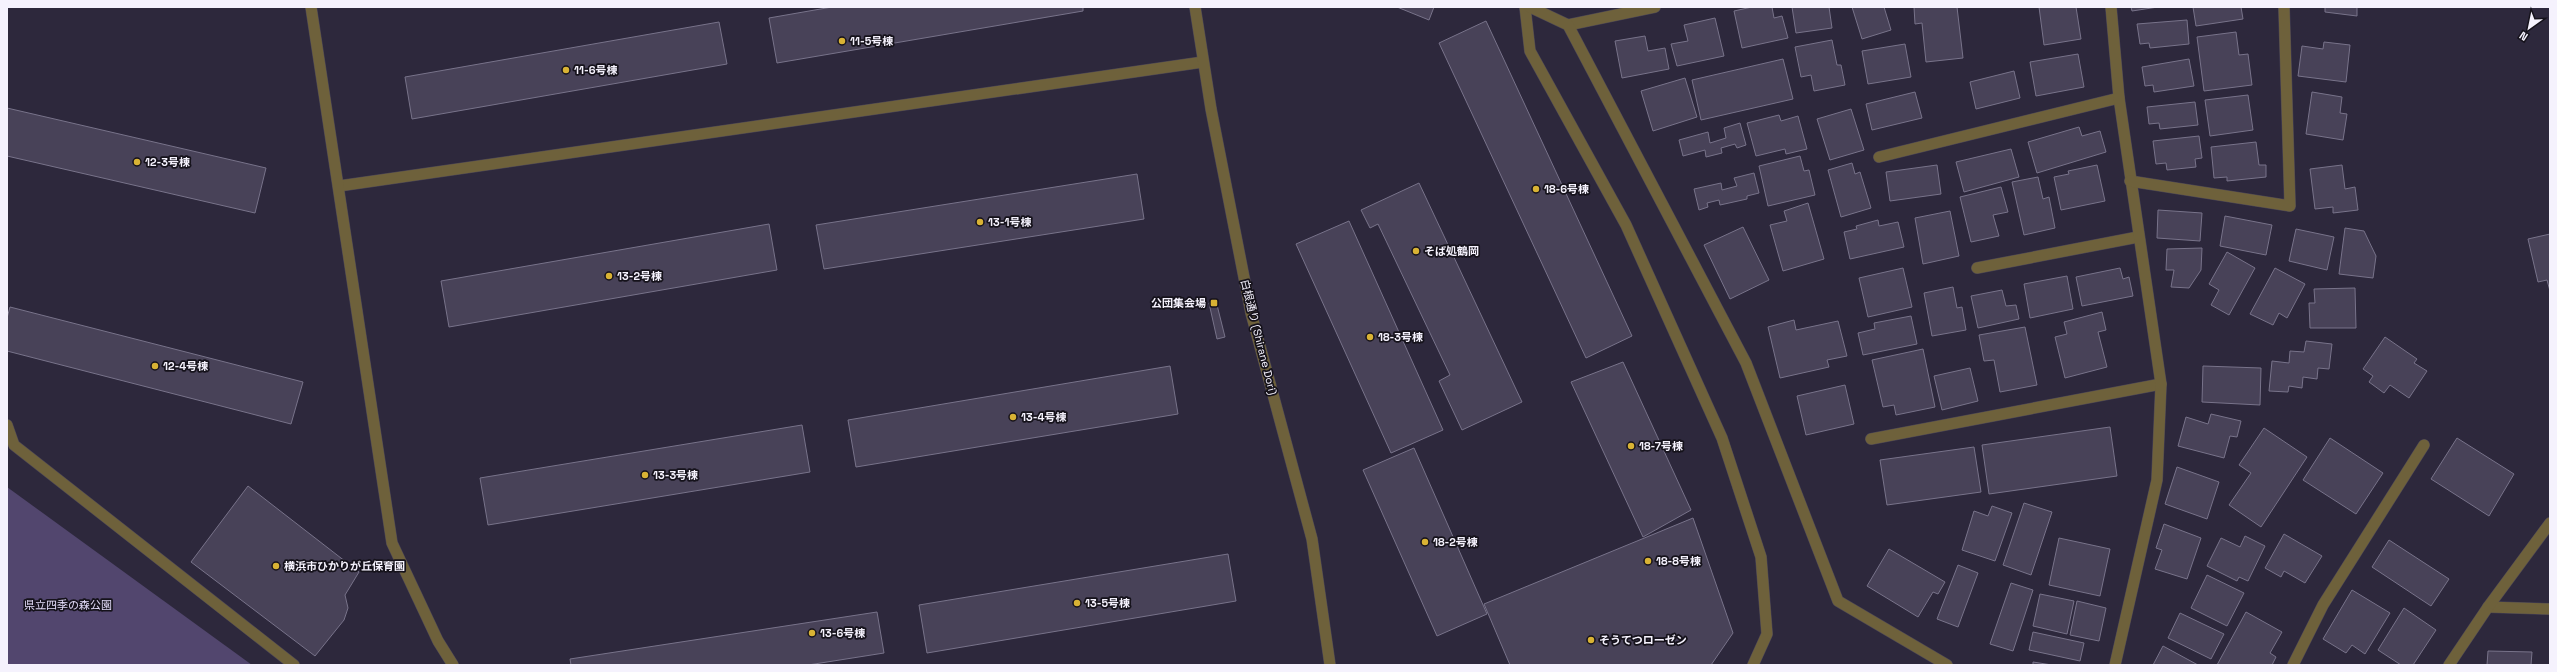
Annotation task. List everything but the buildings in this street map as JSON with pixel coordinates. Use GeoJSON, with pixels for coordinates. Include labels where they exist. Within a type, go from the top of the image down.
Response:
{"type":"FeatureCollection","features":[{"type":"Feature","properties":{"kind":"street"},"geometry":{"type":"LineString","coordinates":[[311,7],[392,543],[438,641],[453,665]]}},
{"type":"Feature","properties":{"kind":"street","name":"白根通り (Shirane Dori)"},"geometry":{"type":"LineString","coordinates":[[1195,7],[1203,62],[1251,313],[1312,539],[1330,665]]}},
{"type":"Feature","properties":{"kind":"street"},"geometry":{"type":"LineString","coordinates":[[1525,7],[1530,51],[1626,225],[1722,438],[1761,557],[1767,634],[1753,665]]}},
{"type":"Feature","properties":{"kind":"street"},"geometry":{"type":"LineString","coordinates":[[1530,7],[1568,25],[1746,363],[1838,601],[1947,665]]}},
{"type":"Feature","properties":{"kind":"street"},"geometry":{"type":"LineString","coordinates":[[1568,25],[1655,7]]}},
{"type":"Feature","properties":{"kind":"street"},"geometry":{"type":"LineString","coordinates":[[2111,7],[2119,98],[2130,181],[2161,384],[2157,480],[2115,665]]}},
{"type":"Feature","properties":{"kind":"street"},"geometry":{"type":"LineString","coordinates":[[2130,181],[2290,206],[2284,7]]}},
{"type":"Feature","properties":{"kind":"street"},"geometry":{"type":"LineString","coordinates":[[339,186],[1203,62]]}},
{"type":"Feature","properties":{"kind":"street"},"geometry":{"type":"LineString","coordinates":[[1879,157],[2119,98]]}},
{"type":"Feature","properties":{"kind":"street"},"geometry":{"type":"LineString","coordinates":[[1977,268],[2138,237]]}},
{"type":"Feature","properties":{"kind":"street"},"geometry":{"type":"LineString","coordinates":[[1870,439],[2161,384]]}},
{"type":"Feature","properties":{"kind":"street"},"geometry":{"type":"LineString","coordinates":[[7,424],[14,445],[294,665]]}},
{"type":"Feature","properties":{"kind":"street"},"geometry":{"type":"LineString","coordinates":[[2293,665],[2323,605],[2424,445]]}},
{"type":"Feature","properties":{"kind":"street"},"geometry":{"type":"LineString","coordinates":[[2449,665],[2488,606],[2550,523]]}},
{"type":"Feature","properties":{"kind":"street"},"geometry":{"type":"LineString","coordinates":[[2488,606],[2550,609]]}},
{"type":"Feature","properties":{"kind":"green space","name":"県立四季の森公園"},"geometry":{"type":"Polygon","coordinates":[[[7,487],[252,665],[7,665],[7,487]]]}},
{"type":"Feature","properties":{"kind":"place","name":"11-5号棟"},"geometry":{"type":"Point","coordinates":[842,41]}},
{"type":"Feature","properties":{"kind":"place","name":"11-6号棟"},"geometry":{"type":"Point","coordinates":[566,70]}},
{"type":"Feature","properties":{"kind":"place","name":"12-3号棟"},"geometry":{"type":"Point","coordinates":[137,162]}},
{"type":"Feature","properties":{"kind":"place","name":"18-6号棟"},"geometry":{"type":"Point","coordinates":[1536,189]}},
{"type":"Feature","properties":{"kind":"place","name":"13-1号棟"},"geometry":{"type":"Point","coordinates":[980,222]}},
{"type":"Feature","properties":{"kind":"place","name":"そば処鶴岡"},"geometry":{"type":"Point","coordinates":[1416,251]}},
{"type":"Feature","properties":{"kind":"place","name":"13-2号棟"},"geometry":{"type":"Point","coordinates":[609,276]}},
{"type":"Feature","properties":{"kind":"place","name":"公団集会場"},"geometry":{"type":"Point","coordinates":[1214,303]}},
{"type":"Feature","properties":{"kind":"place","name":"18-3号棟"},"geometry":{"type":"Point","coordinates":[1370,337]}},
{"type":"Feature","properties":{"kind":"place","name":"12-4号棟"},"geometry":{"type":"Point","coordinates":[155,366]}},
{"type":"Feature","properties":{"kind":"place","name":"13-4号棟"},"geometry":{"type":"Point","coordinates":[1013,417]}},
{"type":"Feature","properties":{"kind":"place","name":"18-7号棟"},"geometry":{"type":"Point","coordinates":[1631,446]}},
{"type":"Feature","properties":{"kind":"place","name":"13-3号棟"},"geometry":{"type":"Point","coordinates":[645,475]}},
{"type":"Feature","properties":{"kind":"place","name":"18-2号棟"},"geometry":{"type":"Point","coordinates":[1425,542]}},
{"type":"Feature","properties":{"kind":"place","name":"18-8号棟"},"geometry":{"type":"Point","coordinates":[1648,561]}},
{"type":"Feature","properties":{"kind":"place","name":"横浜市ひかりが丘保育園"},"geometry":{"type":"Point","coordinates":[276,566]}},
{"type":"Feature","properties":{"kind":"place","name":"13-5号棟"},"geometry":{"type":"Point","coordinates":[1077,603]}},
{"type":"Feature","properties":{"kind":"place","name":"13-6号棟"},"geometry":{"type":"Point","coordinates":[812,633]}},
{"type":"Feature","properties":{"kind":"place","name":"そうてつローゼン"},"geometry":{"type":"Point","coordinates":[1591,640]}}]}
